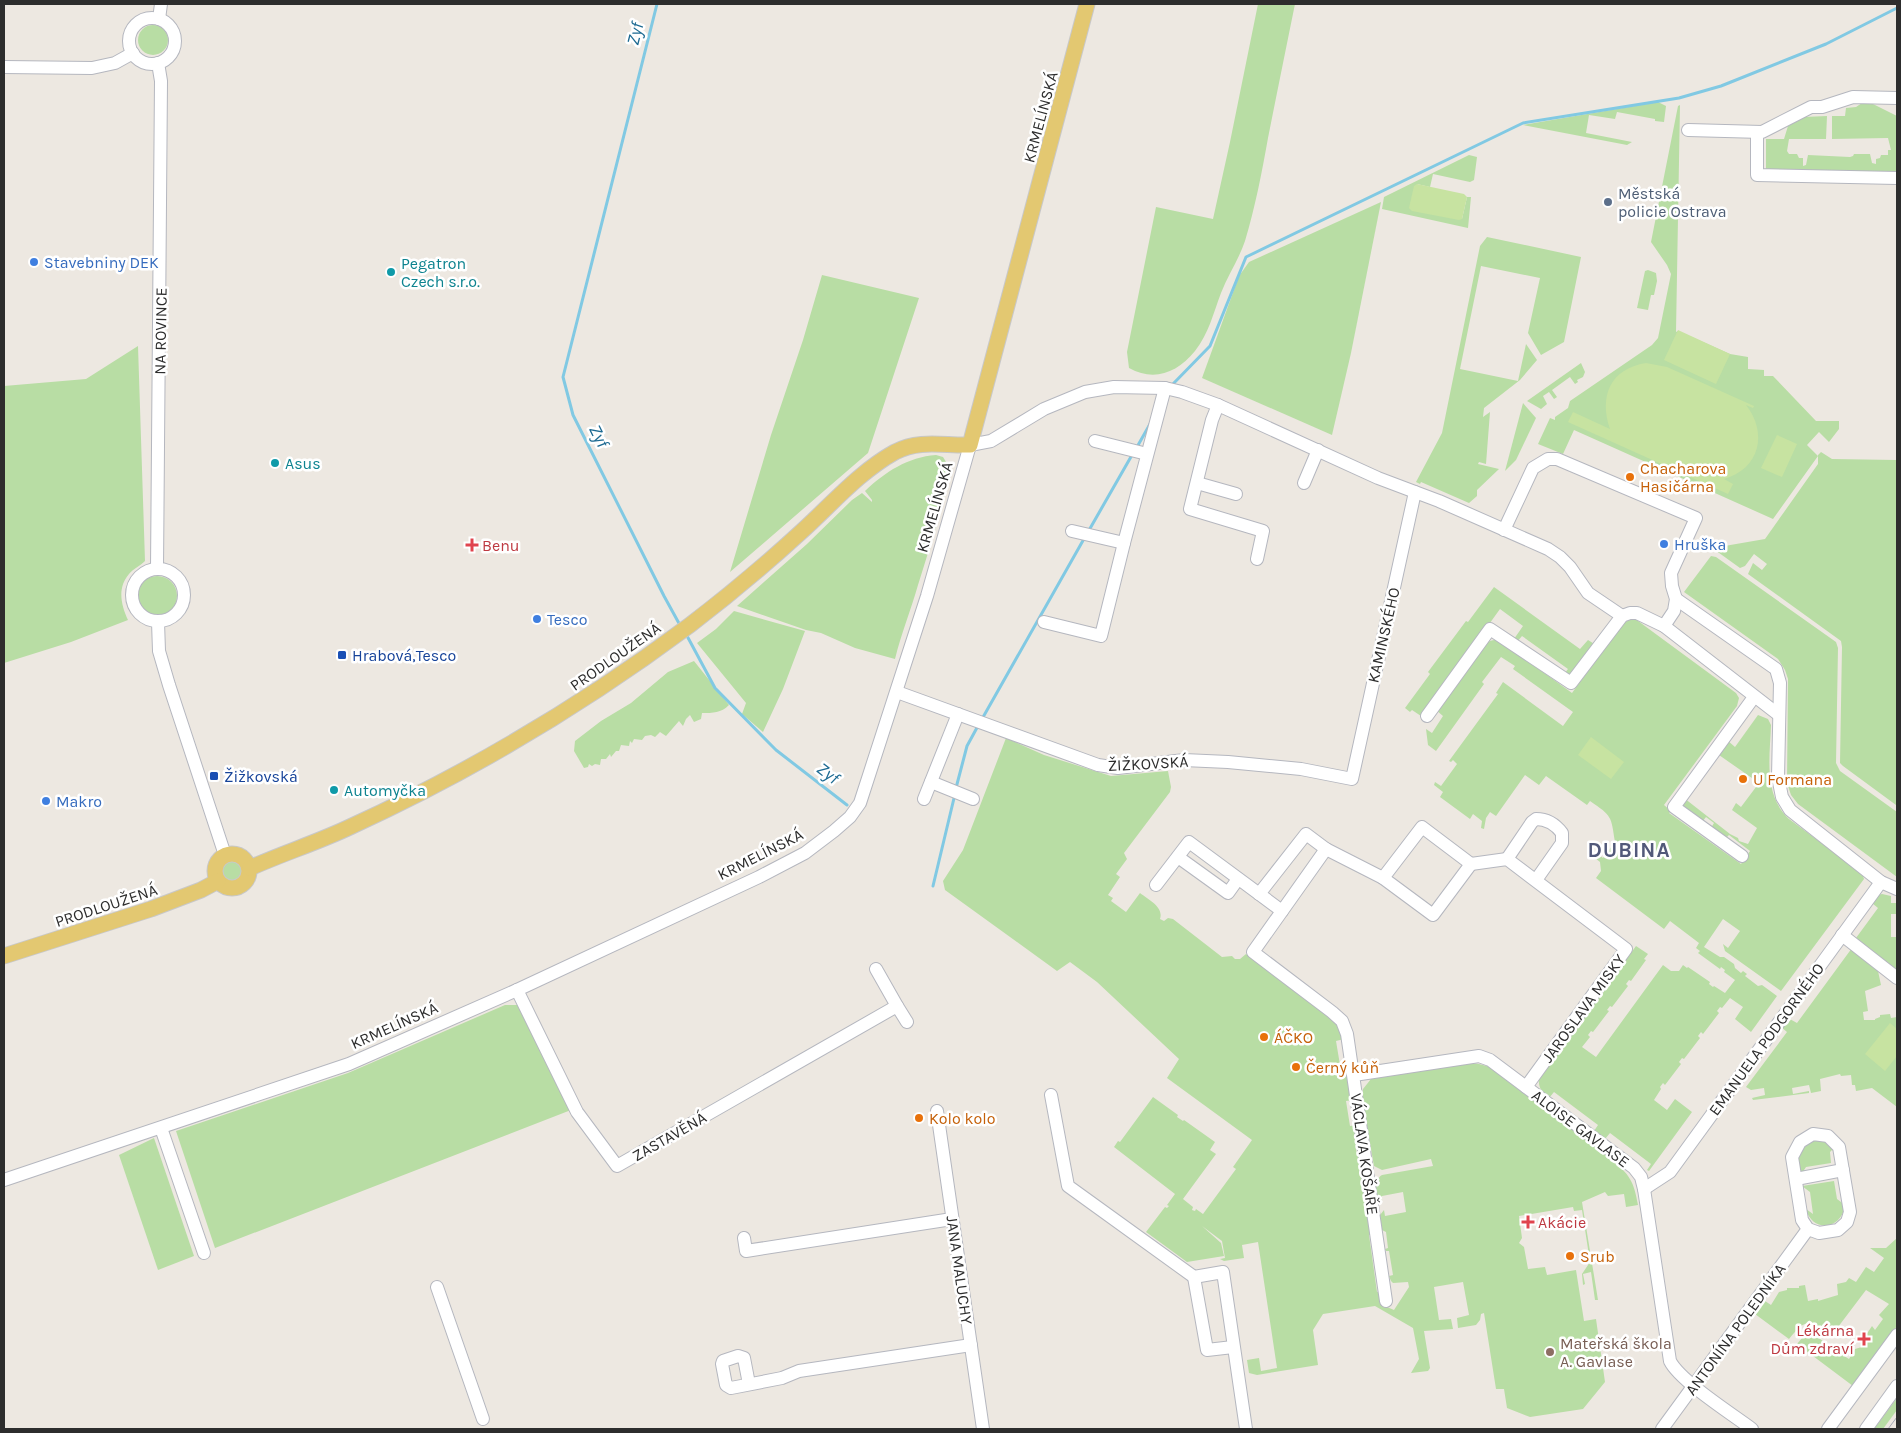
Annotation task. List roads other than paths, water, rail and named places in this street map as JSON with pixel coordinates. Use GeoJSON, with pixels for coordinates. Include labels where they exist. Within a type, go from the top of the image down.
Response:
{"type":"FeatureCollection","features":[{"type":"Feature","properties":{"kind":"main road","name":"KRMELÍNSKÁ"},"geometry":{"type":"LineString","coordinates":[[970,445],[1087,4]]}},
{"type":"Feature","properties":{"kind":"main road","name":"PRODLOUŽENÁ"},"geometry":{"type":"LineString","coordinates":[[250,868],[351,827],[461,772],[516,742],[568,710],[671,639],[748,580],[880,461],[905,448],[924,443],[970,445]]}},
{"type":"Feature","properties":{"kind":"main road"},"geometry":{"type":"LineString","coordinates":[[236,854],[242,857],[250,868],[247,881],[240,887],[230,889],[218,882],[215,875],[216,865],[225,855],[236,854]]}},
{"type":"Feature","properties":{"kind":"main road","name":"PRODLOUŽENÁ"},"geometry":{"type":"LineString","coordinates":[[4,956],[151,909],[218,882]]}},
{"type":"Feature","properties":{"kind":"street"},"geometry":{"type":"LineString","coordinates":[[159,19],[161,4]]}},
{"type":"Feature","properties":{"kind":"street"},"geometry":{"type":"LineString","coordinates":[[145,19],[159,19],[171,27],[175,41],[170,55],[158,63],[144,62],[133,53],[130,40],[134,28],[145,19]]}},
{"type":"Feature","properties":{"kind":"street"},"geometry":{"type":"LineString","coordinates":[[4,67],[92,68],[115,63],[133,53]]}},
{"type":"Feature","properties":{"kind":"street","name":"NA ROVINCE"},"geometry":{"type":"LineString","coordinates":[[157,569],[161,81],[158,63]]}},
{"type":"Feature","properties":{"kind":"street"},"geometry":{"type":"LineString","coordinates":[[1688,130],[1757,132],[1766,130],[1807,108],[1822,107],[1853,97],[1897,98]]}},
{"type":"Feature","properties":{"kind":"street"},"geometry":{"type":"LineString","coordinates":[[1757,132],[1757,175],[1897,178]]}},
{"type":"Feature","properties":{"kind":"street"},"geometry":{"type":"LineString","coordinates":[[970,445],[991,441],[1044,409],[1085,392],[1114,387],[1165,388],[1182,392],[1218,405],[1384,480],[1548,549],[1570,567],[1588,593],[1622,616]]}},
{"type":"Feature","properties":{"kind":"street"},"geometry":{"type":"LineString","coordinates":[[1044,622],[1101,636],[1165,388]]}},
{"type":"Feature","properties":{"kind":"street"},"geometry":{"type":"LineString","coordinates":[[1218,405],[1212,420],[1190,509],[1265,525],[1257,559]]}},
{"type":"Feature","properties":{"kind":"street"},"geometry":{"type":"LineString","coordinates":[[1095,441],[1147,454]]}},
{"type":"Feature","properties":{"kind":"street","name":"KRMELÍNSKÁ"},"geometry":{"type":"LineString","coordinates":[[4,1180],[349,1064],[517,990],[759,876],[805,853],[834,831],[850,817],[860,803],[927,596],[970,445]]}},
{"type":"Feature","properties":{"kind":"street"},"geometry":{"type":"LineString","coordinates":[[1304,483],[1318,450]]}},
{"type":"Feature","properties":{"kind":"street"},"geometry":{"type":"LineString","coordinates":[[1504,530],[1533,468],[1548,459],[1557,458],[1696,518],[1671,573],[1676,599],[1674,610],[1664,626]]}},
{"type":"Feature","properties":{"kind":"street"},"geometry":{"type":"LineString","coordinates":[[1197,483],[1236,494]]}},
{"type":"Feature","properties":{"kind":"street","name":"KAMINSKÉHO"},"geometry":{"type":"LineString","coordinates":[[1352,779],[1415,492]]}},
{"type":"Feature","properties":{"kind":"street"},"geometry":{"type":"LineString","coordinates":[[1072,531],[1124,543]]}},
{"type":"Feature","properties":{"kind":"street"},"geometry":{"type":"LineString","coordinates":[[157,569],[164,570],[177,577],[184,589],[185,596],[181,609],[175,616],[158,622],[142,616],[136,609],[132,592],[135,583],[141,576],[148,571],[157,569]]}},
{"type":"Feature","properties":{"kind":"street"},"geometry":{"type":"LineString","coordinates":[[1676,599],[1776,668],[1780,683],[1778,777],[1782,797],[1790,810],[1881,882],[1897,888]]}},
{"type":"Feature","properties":{"kind":"street"},"geometry":{"type":"LineString","coordinates":[[1428,716],[1490,628],[1571,683],[1622,616],[1630,613],[1637,613],[1664,626],[1779,715]]}},
{"type":"Feature","properties":{"kind":"street"},"geometry":{"type":"LineString","coordinates":[[158,622],[159,651],[168,685],[225,855]]}},
{"type":"Feature","properties":{"kind":"street","name":"ŽIŽKOVSKÁ"},"geometry":{"type":"LineString","coordinates":[[897,692],[1098,766],[1118,768],[1184,760],[1228,762],[1301,769],[1352,779]]}},
{"type":"Feature","properties":{"kind":"street"},"geometry":{"type":"LineString","coordinates":[[1742,856],[1674,807],[1754,697]]}},
{"type":"Feature","properties":{"kind":"street"},"geometry":{"type":"LineString","coordinates":[[924,799],[958,714]]}},
{"type":"Feature","properties":{"kind":"street"},"geometry":{"type":"LineString","coordinates":[[931,782],[973,799]]}},
{"type":"Feature","properties":{"kind":"street"},"geometry":{"type":"LineString","coordinates":[[1383,878],[1422,827],[1471,864],[1507,859],[1536,819],[1547,821],[1559,828],[1562,833],[1562,843],[1536,880]]}},
{"type":"Feature","properties":{"kind":"street"},"geometry":{"type":"LineString","coordinates":[[1259,894],[1306,834],[1326,850],[1383,878],[1433,915],[1471,864]]}},
{"type":"Feature","properties":{"kind":"street"},"geometry":{"type":"LineString","coordinates":[[1156,885],[1188,842],[1282,911]]}},
{"type":"Feature","properties":{"kind":"street","name":"VÁCLAVA KOŠAŘE"},"geometry":{"type":"LineString","coordinates":[[1326,850],[1253,952],[1332,1012],[1342,1021],[1347,1034],[1386,1301]]}},
{"type":"Feature","properties":{"kind":"street"},"geometry":{"type":"LineString","coordinates":[[1178,857],[1228,893],[1238,879]]}},
{"type":"Feature","properties":{"kind":"street","name":"JAROSLAVA MISKY"},"geometry":{"type":"LineString","coordinates":[[1507,859],[1626,949],[1526,1086]]}},
{"type":"Feature","properties":{"kind":"street","name":"EMANUELA PODGORNÉHO"},"geometry":{"type":"LineString","coordinates":[[1644,1189],[1670,1172],[1881,882]]}},
{"type":"Feature","properties":{"kind":"street"},"geometry":{"type":"LineString","coordinates":[[1842,935],[1897,978]]}},
{"type":"Feature","properties":{"kind":"street"},"geometry":{"type":"LineString","coordinates":[[876,969],[907,1022]]}},
{"type":"Feature","properties":{"kind":"street","name":"ZASTAVĚNÁ"},"geometry":{"type":"LineString","coordinates":[[517,990],[577,1112],[617,1166],[897,1006]]}},
{"type":"Feature","properties":{"kind":"street","name":"ALOISE GAVLASE"},"geometry":{"type":"LineString","coordinates":[[1354,1075],[1479,1056],[1490,1060],[1526,1086],[1634,1168],[1641,1177],[1644,1189],[1670,1361],[1674,1369],[1694,1386],[1752,1429]]}},
{"type":"Feature","properties":{"kind":"street"},"geometry":{"type":"LineString","coordinates":[[1051,1095],[1068,1186],[1194,1277],[1208,1350],[1233,1347]]}},
{"type":"Feature","properties":{"kind":"street","name":"JANA MALUCHY"},"geometry":{"type":"LineString","coordinates":[[937,1112],[983,1429]]}},
{"type":"Feature","properties":{"kind":"street"},"geometry":{"type":"LineString","coordinates":[[161,1128],[204,1253]]}},
{"type":"Feature","properties":{"kind":"street"},"geometry":{"type":"LineString","coordinates":[[1813,1134],[1828,1136],[1839,1147],[1843,1170],[1850,1212],[1848,1222],[1838,1230],[1820,1233],[1808,1229],[1802,1220],[1792,1157],[1800,1142],[1813,1134]]}},
{"type":"Feature","properties":{"kind":"street"},"geometry":{"type":"LineString","coordinates":[[1796,1178],[1843,1170]]}},
{"type":"Feature","properties":{"kind":"street"},"geometry":{"type":"LineString","coordinates":[[744,1238],[746,1252],[952,1219]]}},
{"type":"Feature","properties":{"kind":"street","name":"ANTONÍNA POLEDNÍKA"},"geometry":{"type":"LineString","coordinates":[[1662,1429],[1808,1229]]}},
{"type":"Feature","properties":{"kind":"street"},"geometry":{"type":"LineString","coordinates":[[1194,1277],[1223,1272],[1246,1429]]}},
{"type":"Feature","properties":{"kind":"street"},"geometry":{"type":"LineString","coordinates":[[437,1287],[483,1419]]}},
{"type":"Feature","properties":{"kind":"street"},"geometry":{"type":"LineString","coordinates":[[1828,1429],[1897,1335]]}},
{"type":"Feature","properties":{"kind":"street"},"geometry":{"type":"LineString","coordinates":[[749,1384],[782,1378],[799,1370],[971,1345]]}},
{"type":"Feature","properties":{"kind":"street"},"geometry":{"type":"LineString","coordinates":[[1866,1429],[1897,1386]]}},
{"type":"Feature","properties":{"kind":"waterway","name":"Zyf"},"geometry":{"type":"LineString","coordinates":[[657,4],[563,377],[573,415],[681,627]]}},
{"type":"Feature","properties":{"kind":"waterway"},"geometry":{"type":"LineString","coordinates":[[1171,386],[1210,346],[1246,257],[1523,123],[1679,98],[1721,86],[1826,44],[1897,8]]}},
{"type":"Feature","properties":{"kind":"waterway"},"geometry":{"type":"LineString","coordinates":[[1137,447],[1150,424]]}},
{"type":"Feature","properties":{"kind":"waterway"},"geometry":{"type":"LineString","coordinates":[[1088,532],[1132,455]]}},
{"type":"Feature","properties":{"kind":"waterway"},"geometry":{"type":"LineString","coordinates":[[982,719],[1085,537]]}},
{"type":"Feature","properties":{"kind":"waterway","name":"Zyf"},"geometry":{"type":"LineString","coordinates":[[686,634],[715,688],[776,750],[847,805]]}},
{"type":"Feature","properties":{"kind":"waterway"},"geometry":{"type":"LineString","coordinates":[[956,788],[967,746],[979,724]]}},
{"type":"Feature","properties":{"kind":"waterway"},"geometry":{"type":"LineString","coordinates":[[933,886],[955,794]]}},
{"type":"Feature","properties":{"kind":"tram line"},"geometry":{"type":"LineString","coordinates":[[1888,1429],[1897,1417]]}},
{"type":"Feature","properties":{"kind":"place","name":"Městská policie Ostrava"},"geometry":{"type":"Point","coordinates":[1608,202]}},
{"type":"Feature","properties":{"kind":"place","name":"Stavebniny DEK"},"geometry":{"type":"Point","coordinates":[34,262]}},
{"type":"Feature","properties":{"kind":"place","name":"Pegatron Czech s.r.o."},"geometry":{"type":"Point","coordinates":[391,272]}},
{"type":"Feature","properties":{"kind":"place","name":"Asus"},"geometry":{"type":"Point","coordinates":[275,463]}},
{"type":"Feature","properties":{"kind":"place","name":"Chacharova Hasičárna"},"geometry":{"type":"Point","coordinates":[1630,477]}},
{"type":"Feature","properties":{"kind":"place","name":"Hruška"},"geometry":{"type":"Point","coordinates":[1664,544]}},
{"type":"Feature","properties":{"kind":"place","name":"Benu"},"geometry":{"type":"Point","coordinates":[472,545]}},
{"type":"Feature","properties":{"kind":"place","name":"Tesco"},"geometry":{"type":"Point","coordinates":[537,619]}},
{"type":"Feature","properties":{"kind":"place","name":"Hrabová,Tesco"},"geometry":{"type":"Point","coordinates":[342,655]}},
{"type":"Feature","properties":{"kind":"place","name":"Žižkovská"},"geometry":{"type":"Point","coordinates":[214,776]}},
{"type":"Feature","properties":{"kind":"place","name":"U Formana"},"geometry":{"type":"Point","coordinates":[1743,779]}},
{"type":"Feature","properties":{"kind":"place","name":"Automyčka"},"geometry":{"type":"Point","coordinates":[334,790]}},
{"type":"Feature","properties":{"kind":"place","name":"Makro"},"geometry":{"type":"Point","coordinates":[46,801]}},
{"type":"Feature","properties":{"kind":"place","name":"ÁČKO"},"geometry":{"type":"Point","coordinates":[1264,1037]}},
{"type":"Feature","properties":{"kind":"place","name":"Černý kůň"},"geometry":{"type":"Point","coordinates":[1296,1067]}},
{"type":"Feature","properties":{"kind":"place","name":"Kolo kolo"},"geometry":{"type":"Point","coordinates":[919,1118]}},
{"type":"Feature","properties":{"kind":"place","name":"Akácie"},"geometry":{"type":"Point","coordinates":[1528,1222]}},
{"type":"Feature","properties":{"kind":"place","name":"Srub"},"geometry":{"type":"Point","coordinates":[1570,1256]}},
{"type":"Feature","properties":{"kind":"place","name":"Lékárna Dům zdraví"},"geometry":{"type":"Point","coordinates":[1864,1339]}},
{"type":"Feature","properties":{"kind":"place","name":"Mateřská škola A. Gavlase"},"geometry":{"type":"Point","coordinates":[1550,1352]}},
{"type":"Feature","properties":{"kind":"district","name":"DUBINA"},"geometry":{"type":"Point","coordinates":[1629,850]}}]}
